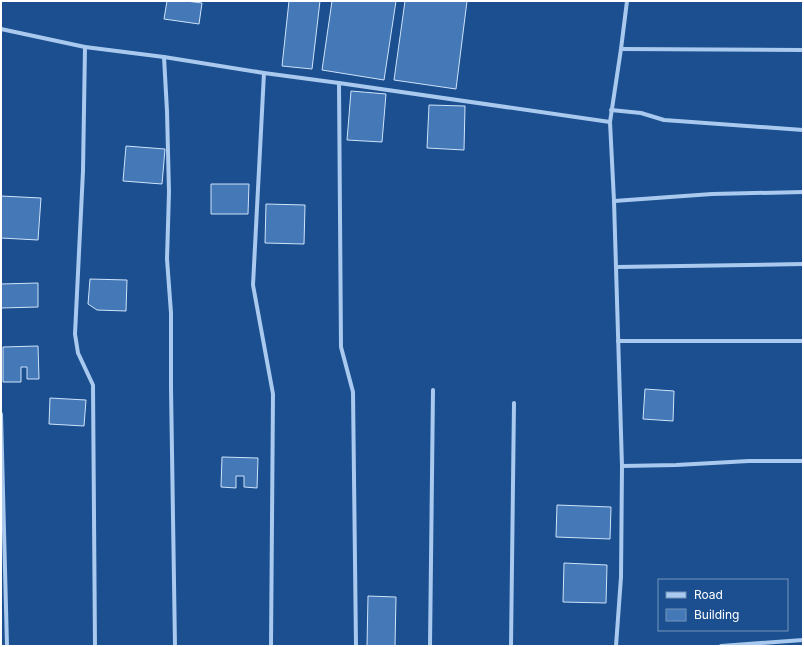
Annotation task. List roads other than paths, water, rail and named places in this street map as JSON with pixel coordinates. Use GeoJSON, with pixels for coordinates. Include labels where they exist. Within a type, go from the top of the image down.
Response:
{"type":"FeatureCollection","features":[{"type":"Feature","properties":{"kind":"street"},"geometry":{"type":"LineString","coordinates":[[616,646],[621,578],[622,466],[614,201],[610,122],[627,1]]}},
{"type":"Feature","properties":{"kind":"street"},"geometry":{"type":"LineString","coordinates":[[1,29],[86,47],[610,122]]}},
{"type":"Feature","properties":{"kind":"street"},"geometry":{"type":"LineString","coordinates":[[86,47],[84,171],[75,334],[78,353],[93,385],[94,646]]}},
{"type":"Feature","properties":{"kind":"street"},"geometry":{"type":"LineString","coordinates":[[621,49],[803,50]]}},
{"type":"Feature","properties":{"kind":"street"},"geometry":{"type":"LineString","coordinates":[[164,57],[169,192],[167,259],[171,313],[175,646]]}},
{"type":"Feature","properties":{"kind":"street"},"geometry":{"type":"LineString","coordinates":[[264,73],[253,285],[273,394],[271,646]]}},
{"type":"Feature","properties":{"kind":"street"},"geometry":{"type":"LineString","coordinates":[[339,82],[341,347],[352,392],[356,646]]}},
{"type":"Feature","properties":{"kind":"street"},"geometry":{"type":"LineString","coordinates":[[611,110],[641,114],[664,120],[803,130]]}},
{"type":"Feature","properties":{"kind":"street"},"geometry":{"type":"LineString","coordinates":[[614,201],[712,194],[803,192]]}},
{"type":"Feature","properties":{"kind":"street"},"geometry":{"type":"LineString","coordinates":[[616,267],[803,264]]}},
{"type":"Feature","properties":{"kind":"street"},"geometry":{"type":"LineString","coordinates":[[618,341],[803,341]]}},
{"type":"Feature","properties":{"kind":"street"},"geometry":{"type":"LineString","coordinates":[[430,646],[433,390]]}},
{"type":"Feature","properties":{"kind":"street"},"geometry":{"type":"LineString","coordinates":[[511,646],[514,403]]}},
{"type":"Feature","properties":{"kind":"street"},"geometry":{"type":"LineString","coordinates":[[1,414],[7,646]]}},
{"type":"Feature","properties":{"kind":"street"},"geometry":{"type":"LineString","coordinates":[[622,466],[749,461],[803,461]]}},
{"type":"Feature","properties":{"kind":"street"},"geometry":{"type":"LineString","coordinates":[[721,646],[803,640]]}}]}
